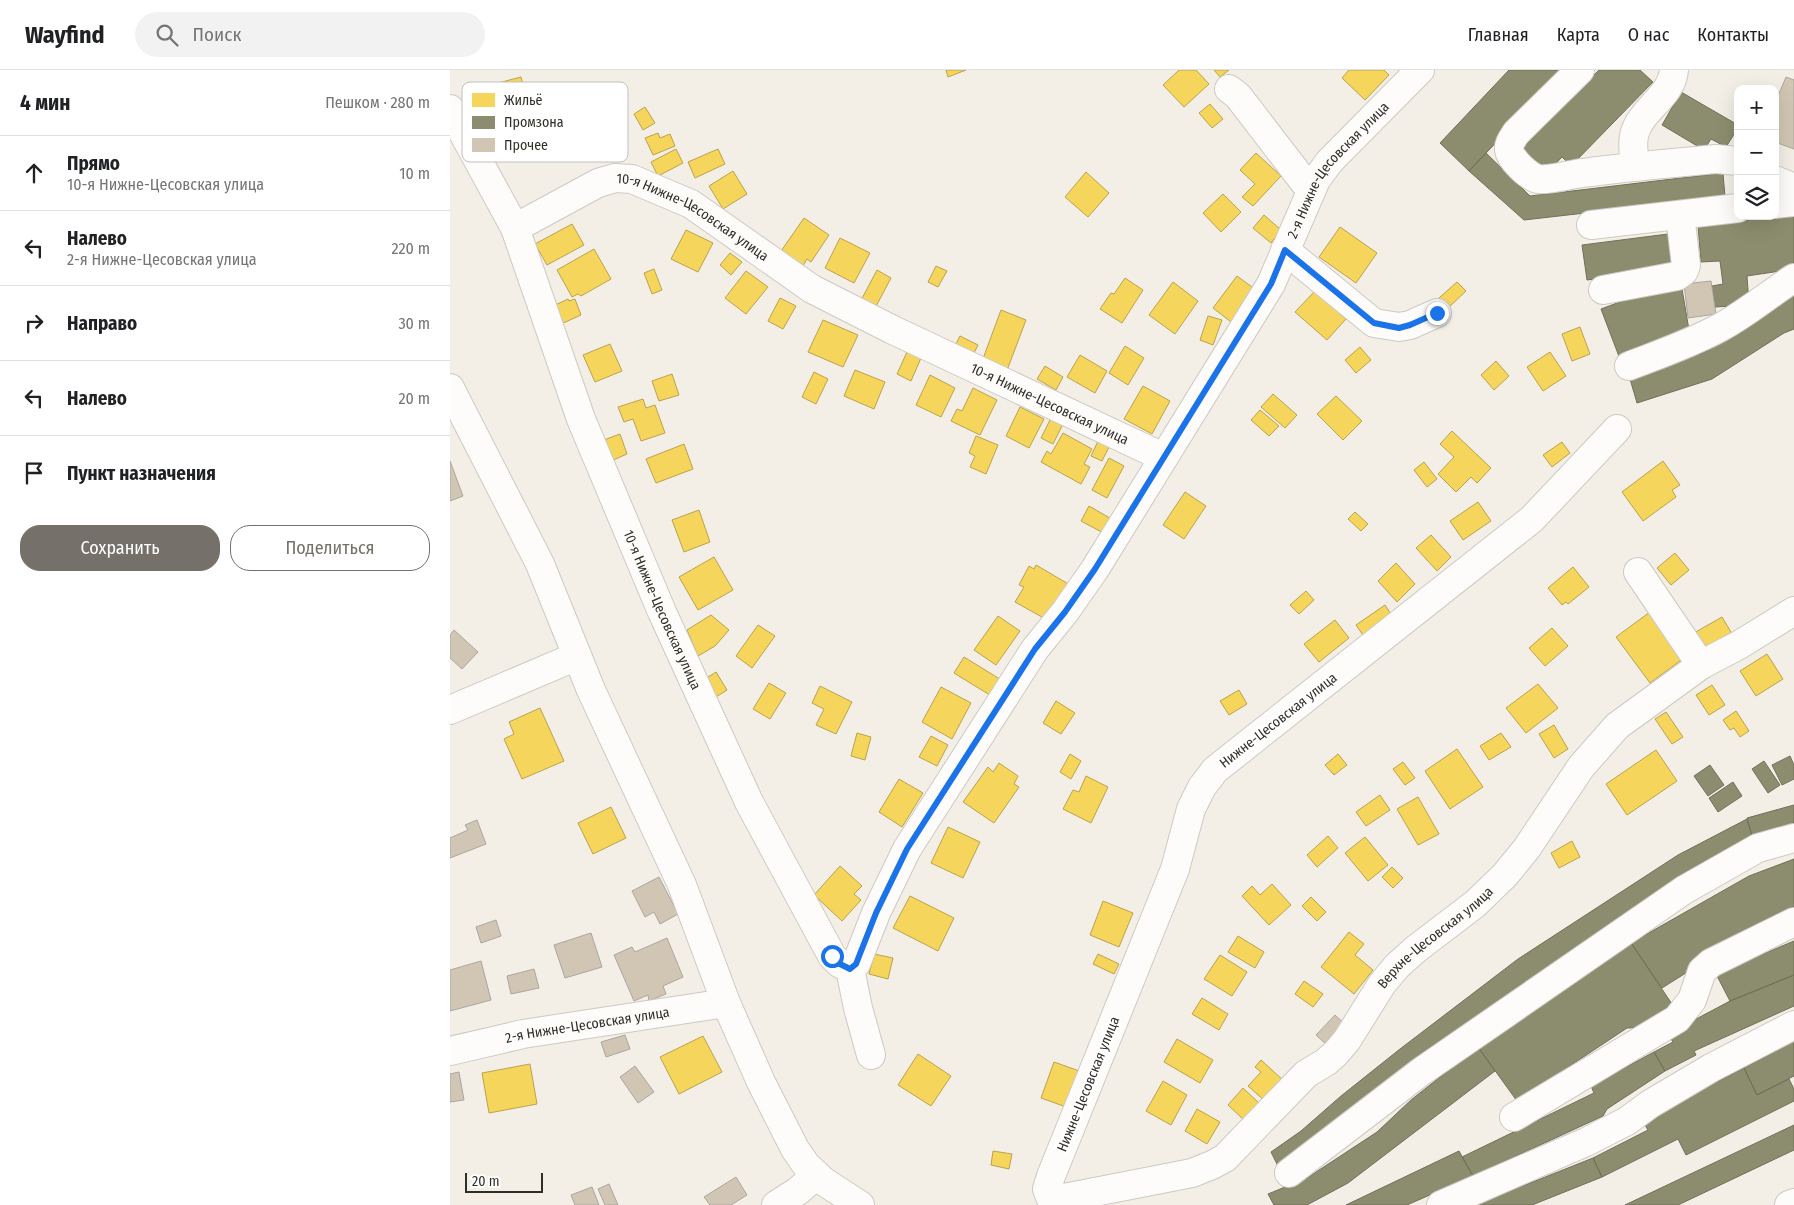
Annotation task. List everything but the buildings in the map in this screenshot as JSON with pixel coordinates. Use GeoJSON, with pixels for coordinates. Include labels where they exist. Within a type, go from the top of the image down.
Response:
{"type":"FeatureCollection","features":[{"type":"Feature","properties":{"kind":"street","name":"2-я Нижне-Цесовская улица"},"geometry":{"type":"LineString","coordinates":[[850,969],[856,964],[876,913],[907,849],[1035,649],[1065,612],[1095,569],[1271,284],[1316,180],[1329,162],[1420,70]]}},
{"type":"Feature","properties":{"kind":"street"},"geometry":{"type":"LineString","coordinates":[[1580,70],[1516,133],[1510,142],[1508,150],[1512,157],[1533,177],[1540,180],[1584,172],[1716,159],[1734,161]]}},
{"type":"Feature","properties":{"kind":"street"},"geometry":{"type":"LineString","coordinates":[[1635,167],[1634,135],[1644,116],[1672,82],[1674,70]]}},
{"type":"Feature","properties":{"kind":"street"},"geometry":{"type":"LineString","coordinates":[[1229,89],[1238,96],[1311,192]]}},
{"type":"Feature","properties":{"kind":"street","name":"10-я Нижне-Цесовская улица"},"geometry":{"type":"LineString","coordinates":[[450,109],[462,131]]}},
{"type":"Feature","properties":{"kind":"street","name":"10-я Нижне-Цесовская улица"},"geometry":{"type":"LineString","coordinates":[[479,162],[515,228],[581,419],[662,612],[749,802],[832,956],[838,963],[850,969]]}},
{"type":"Feature","properties":{"kind":"street","name":"10-я Нижне-Цесовская улица"},"geometry":{"type":"LineString","coordinates":[[515,228],[598,182],[615,178],[632,179],[691,204],[812,289],[893,330],[1163,457]]}},
{"type":"Feature","properties":{"kind":"street"},"geometry":{"type":"LineString","coordinates":[[1779,182],[1794,188]]}},
{"type":"Feature","properties":{"kind":"street"},"geometry":{"type":"LineString","coordinates":[[1779,204],[1794,202]]}},
{"type":"Feature","properties":{"kind":"street"},"geometry":{"type":"LineString","coordinates":[[1591,225],[1734,208]]}},
{"type":"Feature","properties":{"kind":"street"},"geometry":{"type":"LineString","coordinates":[[1603,290],[1677,276],[1684,271],[1686,265],[1680,215]]}},
{"type":"Feature","properties":{"kind":"street"},"geometry":{"type":"LineString","coordinates":[[1285,250],[1374,323],[1399,328],[1437,313]]}},
{"type":"Feature","properties":{"kind":"street"},"geometry":{"type":"LineString","coordinates":[[1629,366],[1720,328],[1794,278]]}},
{"type":"Feature","properties":{"kind":"street"},"geometry":{"type":"LineString","coordinates":[[453,404],[540,564],[591,690],[682,885],[726,1003],[760,1082],[795,1150],[806,1165],[816,1175],[860,1205]]}},
{"type":"Feature","properties":{"kind":"street","name":"Нижне-Цесовская улица"},"geometry":{"type":"LineString","coordinates":[[1048,1194],[1050,1176],[1175,869],[1191,809],[1215,770],[1532,519],[1617,429]]}},
{"type":"Feature","properties":{"kind":"street"},"geometry":{"type":"LineString","coordinates":[[1638,572],[1701,665]]}},
{"type":"Feature","properties":{"kind":"street","name":"Верхне-Цесовская улица"},"geometry":{"type":"LineString","coordinates":[[1048,1194],[1053,1198],[1060,1199],[1192,1173],[1225,1158],[1306,1074],[1326,1062],[1336,1053],[1347,1040],[1382,984],[1397,966],[1416,948],[1475,904],[1505,875],[1527,848],[1581,767],[1617,726],[1701,665],[1739,645],[1794,611]]}},
{"type":"Feature","properties":{"kind":"street"},"geometry":{"type":"LineString","coordinates":[[450,710],[577,656]]}},
{"type":"Feature","properties":{"kind":"street"},"geometry":{"type":"LineString","coordinates":[[1290,1173],[1422,1071],[1684,890],[1758,848],[1794,838]]}},
{"type":"Feature","properties":{"kind":"street"},"geometry":{"type":"LineString","coordinates":[[1514,1117],[1677,1019],[1692,1000],[1702,971],[1711,963],[1794,922]]}},
{"type":"Feature","properties":{"kind":"street"},"geometry":{"type":"LineString","coordinates":[[850,969],[871,1055]]}},
{"type":"Feature","properties":{"kind":"street","name":"2-я Нижне-Цесовская улица"},"geometry":{"type":"LineString","coordinates":[[450,1051],[533,1032],[726,1003]]}},
{"type":"Feature","properties":{"kind":"street"},"geometry":{"type":"LineString","coordinates":[[1441,1205],[1586,1142],[1627,1121],[1650,1104],[1711,1068],[1794,1025]]}},
{"type":"Feature","properties":{"kind":"street"},"geometry":{"type":"LineString","coordinates":[[776,1205],[798,1191],[816,1175]]}},
{"type":"Feature","properties":{"kind":"street"},"geometry":{"type":"LineString","coordinates":[[1789,1205],[1794,1203]]}},
{"type":"Feature","properties":{"kind":"route"},"geometry":{"type":"LineString","coordinates":[[832,956],[844,967],[850,969],[856,964],[885,892],[907,849],[1035,649],[1065,612],[1095,569],[1137,498],[1271,284],[1285,250],[1374,323],[1399,328],[1437,313]]}}]}
